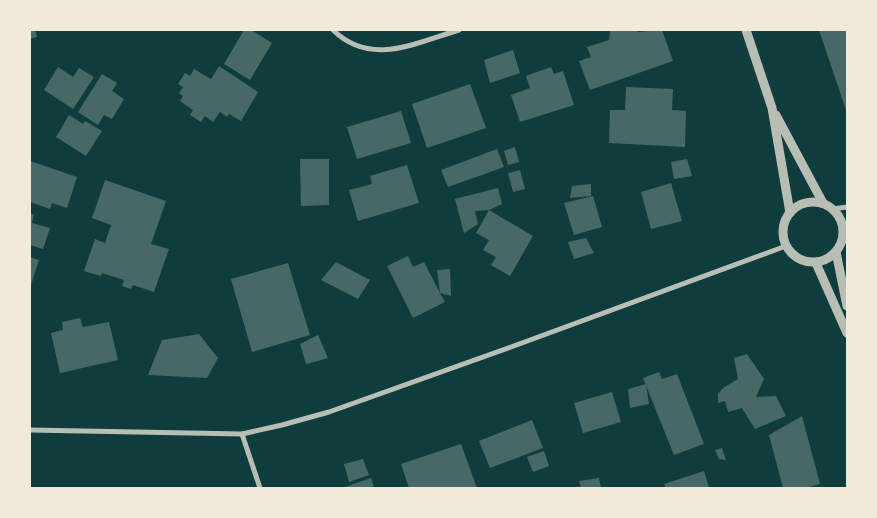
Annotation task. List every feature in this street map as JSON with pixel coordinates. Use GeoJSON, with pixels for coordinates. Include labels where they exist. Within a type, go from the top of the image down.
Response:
{"type":"FeatureCollection","features":[{"type":"Feature","properties":{"kind":"street"},"geometry":{"type":"LineString","coordinates":[[333,30],[344,41],[362,49],[385,50],[459,30]]}},
{"type":"Feature","properties":{"kind":"street"},"geometry":{"type":"LineString","coordinates":[[746,30],[772,108],[790,212]]}},
{"type":"Feature","properties":{"kind":"street"},"geometry":{"type":"LineString","coordinates":[[772,108],[822,203]]}},
{"type":"Feature","properties":{"kind":"street"},"geometry":{"type":"LineString","coordinates":[[811,202],[822,203],[833,209],[840,219],[844,230],[844,240],[836,252],[827,260],[816,263],[799,258],[786,246],[783,229],[790,212],[799,205],[811,202]]}},
{"type":"Feature","properties":{"kind":"street"},"geometry":{"type":"LineString","coordinates":[[833,209],[847,207]]}},
{"type":"Feature","properties":{"kind":"street"},"geometry":{"type":"LineString","coordinates":[[30,430],[242,434],[329,412],[786,246]]}},
{"type":"Feature","properties":{"kind":"street"},"geometry":{"type":"LineString","coordinates":[[836,252],[847,306]]}},
{"type":"Feature","properties":{"kind":"street"},"geometry":{"type":"LineString","coordinates":[[816,263],[847,333]]}},
{"type":"Feature","properties":{"kind":"street"},"geometry":{"type":"LineString","coordinates":[[242,434],[260,488]]}},
{"type":"Feature","properties":{"kind":"building"},"geometry":{"type":"Polygon","coordinates":[[[30,30],[35,30],[37,37],[30,39],[30,30]]]}},
{"type":"Feature","properties":{"kind":"building"},"geometry":{"type":"Polygon","coordinates":[[[244,30],[251,30],[272,43],[250,80],[224,64],[244,30]]]}},
{"type":"Feature","properties":{"kind":"building"},"geometry":{"type":"Polygon","coordinates":[[[637,30],[638,32],[662,30],[673,61],[590,90],[579,61],[591,57],[587,47],[609,40],[610,31],[637,30]]]}},
{"type":"Feature","properties":{"kind":"building"},"geometry":{"type":"Polygon","coordinates":[[[819,30],[847,30],[847,113],[819,30]]]}},
{"type":"Feature","properties":{"kind":"building"},"geometry":{"type":"Polygon","coordinates":[[[513,50],[520,73],[490,83],[484,60],[513,50]]]}},
{"type":"Feature","properties":{"kind":"building"},"geometry":{"type":"Polygon","coordinates":[[[219,66],[258,92],[241,121],[229,114],[227,117],[220,112],[213,122],[205,116],[201,122],[190,115],[193,110],[180,101],[183,96],[179,93],[183,87],[178,84],[185,73],[190,76],[194,69],[211,79],[219,66]]]}},
{"type":"Feature","properties":{"kind":"building"},"geometry":{"type":"Polygon","coordinates":[[[58,67],[73,77],[79,68],[94,77],[73,109],[44,90],[58,67]]]}},
{"type":"Feature","properties":{"kind":"building"},"geometry":{"type":"Polygon","coordinates":[[[551,67],[554,74],[563,71],[574,105],[520,122],[511,95],[530,88],[526,76],[551,67]]]}},
{"type":"Feature","properties":{"kind":"building"},"geometry":{"type":"Polygon","coordinates":[[[102,74],[117,83],[112,91],[124,99],[112,119],[104,115],[98,125],[78,112],[102,74]]]}},
{"type":"Feature","properties":{"kind":"building"},"geometry":{"type":"Polygon","coordinates":[[[470,84],[486,128],[427,148],[412,104],[470,84]]]}},
{"type":"Feature","properties":{"kind":"building"},"geometry":{"type":"Polygon","coordinates":[[[626,87],[673,89],[672,110],[686,111],[685,147],[609,143],[610,110],[625,110],[626,87]]]}},
{"type":"Feature","properties":{"kind":"building"},"geometry":{"type":"Polygon","coordinates":[[[401,111],[411,143],[357,159],[347,127],[401,111]]]}},
{"type":"Feature","properties":{"kind":"building"},"geometry":{"type":"Polygon","coordinates":[[[69,115],[83,124],[85,121],[102,131],[86,156],[56,137],[69,115]]]}},
{"type":"Feature","properties":{"kind":"building"},"geometry":{"type":"Polygon","coordinates":[[[515,147],[519,162],[508,165],[504,151],[515,147]]]}},
{"type":"Feature","properties":{"kind":"building"},"geometry":{"type":"Polygon","coordinates":[[[497,149],[504,167],[448,187],[441,170],[497,149]]]}},
{"type":"Feature","properties":{"kind":"building"},"geometry":{"type":"Polygon","coordinates":[[[300,159],[329,159],[329,205],[301,206],[300,159]]]}},
{"type":"Feature","properties":{"kind":"building"},"geometry":{"type":"Polygon","coordinates":[[[687,159],[692,176],[674,179],[671,162],[687,159]]]}},
{"type":"Feature","properties":{"kind":"building"},"geometry":{"type":"Polygon","coordinates":[[[30,161],[77,177],[67,208],[52,203],[50,209],[30,202],[30,161]]]}},
{"type":"Feature","properties":{"kind":"building"},"geometry":{"type":"Polygon","coordinates":[[[407,165],[419,203],[358,221],[349,190],[372,184],[370,176],[407,165]]]}},
{"type":"Feature","properties":{"kind":"building"},"geometry":{"type":"Polygon","coordinates":[[[520,170],[525,189],[513,192],[508,173],[520,170]]]}},
{"type":"Feature","properties":{"kind":"building"},"geometry":{"type":"Polygon","coordinates":[[[105,180],[166,201],[151,244],[169,249],[154,292],[133,285],[131,289],[122,286],[124,280],[102,273],[101,276],[84,271],[95,239],[105,243],[111,225],[92,218],[105,180]]]}},
{"type":"Feature","properties":{"kind":"building"},"geometry":{"type":"Polygon","coordinates":[[[671,183],[682,221],[651,229],[641,192],[671,183]]]}},
{"type":"Feature","properties":{"kind":"building"},"geometry":{"type":"Polygon","coordinates":[[[591,184],[591,196],[570,198],[572,186],[591,184]]]}},
{"type":"Feature","properties":{"kind":"building"},"geometry":{"type":"Polygon","coordinates":[[[498,188],[502,204],[489,210],[475,211],[478,224],[464,233],[455,199],[498,188]]]}},
{"type":"Feature","properties":{"kind":"building"},"geometry":{"type":"Polygon","coordinates":[[[593,196],[602,227],[574,235],[564,203],[593,196]]]}},
{"type":"Feature","properties":{"kind":"building"},"geometry":{"type":"Polygon","coordinates":[[[489,210],[533,236],[510,276],[491,265],[496,257],[483,250],[489,240],[476,233],[489,210]]]}},
{"type":"Feature","properties":{"kind":"building"},"geometry":{"type":"Polygon","coordinates":[[[30,213],[34,215],[32,223],[50,228],[43,249],[30,245],[30,213]]]}},
{"type":"Feature","properties":{"kind":"building"},"geometry":{"type":"Polygon","coordinates":[[[586,238],[594,253],[574,259],[568,242],[586,238]]]}},
{"type":"Feature","properties":{"kind":"building"},"geometry":{"type":"Polygon","coordinates":[[[408,256],[413,267],[424,262],[445,302],[413,318],[387,266],[408,256]]]}},
{"type":"Feature","properties":{"kind":"building"},"geometry":{"type":"Polygon","coordinates":[[[30,257],[39,260],[30,288],[30,257]]]}},
{"type":"Feature","properties":{"kind":"building"},"geometry":{"type":"Polygon","coordinates":[[[336,262],[370,280],[358,299],[321,280],[336,262]]]}},
{"type":"Feature","properties":{"kind":"building"},"geometry":{"type":"Polygon","coordinates":[[[288,263],[310,335],[252,352],[231,279],[288,263]]]}},
{"type":"Feature","properties":{"kind":"building"},"geometry":{"type":"Polygon","coordinates":[[[450,269],[451,296],[440,293],[437,270],[450,269]]]}},
{"type":"Feature","properties":{"kind":"building"},"geometry":{"type":"Polygon","coordinates":[[[80,318],[83,327],[109,322],[118,360],[60,373],[51,333],[63,330],[62,322],[80,318]]]}},
{"type":"Feature","properties":{"kind":"building"},"geometry":{"type":"Polygon","coordinates":[[[199,334],[218,358],[207,378],[148,375],[162,340],[199,334]]]}},
{"type":"Feature","properties":{"kind":"building"},"geometry":{"type":"Polygon","coordinates":[[[318,335],[328,358],[306,364],[300,344],[318,335]]]}},
{"type":"Feature","properties":{"kind":"building"},"geometry":{"type":"Polygon","coordinates":[[[747,354],[764,379],[756,397],[776,396],[786,416],[755,429],[742,408],[728,412],[725,401],[718,403],[718,394],[723,388],[738,379],[734,358],[747,354]]]}},
{"type":"Feature","properties":{"kind":"building"},"geometry":{"type":"Polygon","coordinates":[[[659,372],[662,379],[677,374],[704,444],[674,455],[643,378],[659,372]]]}},
{"type":"Feature","properties":{"kind":"building"},"geometry":{"type":"Polygon","coordinates":[[[646,384],[649,404],[630,408],[628,389],[646,384]]]}},
{"type":"Feature","properties":{"kind":"building"},"geometry":{"type":"Polygon","coordinates":[[[612,392],[621,422],[583,433],[574,403],[612,392]]]}},
{"type":"Feature","properties":{"kind":"building"},"geometry":{"type":"Polygon","coordinates":[[[802,416],[820,484],[805,488],[783,488],[769,435],[802,416]]]}},
{"type":"Feature","properties":{"kind":"building"},"geometry":{"type":"Polygon","coordinates":[[[532,420],[543,448],[490,468],[479,441],[532,420]]]}},
{"type":"Feature","properties":{"kind":"building"},"geometry":{"type":"Polygon","coordinates":[[[461,444],[477,488],[409,488],[401,464],[461,444]]]}},
{"type":"Feature","properties":{"kind":"building"},"geometry":{"type":"Polygon","coordinates":[[[722,448],[726,460],[719,459],[715,450],[722,448]]]}},
{"type":"Feature","properties":{"kind":"building"},"geometry":{"type":"Polygon","coordinates":[[[544,451],[549,466],[533,472],[527,457],[544,451]]]}},
{"type":"Feature","properties":{"kind":"building"},"geometry":{"type":"Polygon","coordinates":[[[363,459],[369,475],[349,482],[344,464],[363,459]]]}},
{"type":"Feature","properties":{"kind":"building"},"geometry":{"type":"Polygon","coordinates":[[[704,471],[709,488],[666,488],[664,484],[704,471]]]}},
{"type":"Feature","properties":{"kind":"building"},"geometry":{"type":"Polygon","coordinates":[[[371,478],[374,488],[342,488],[371,478]]]}},
{"type":"Feature","properties":{"kind":"building"},"geometry":{"type":"Polygon","coordinates":[[[599,478],[601,488],[581,488],[579,481],[599,478]]]}}]}
